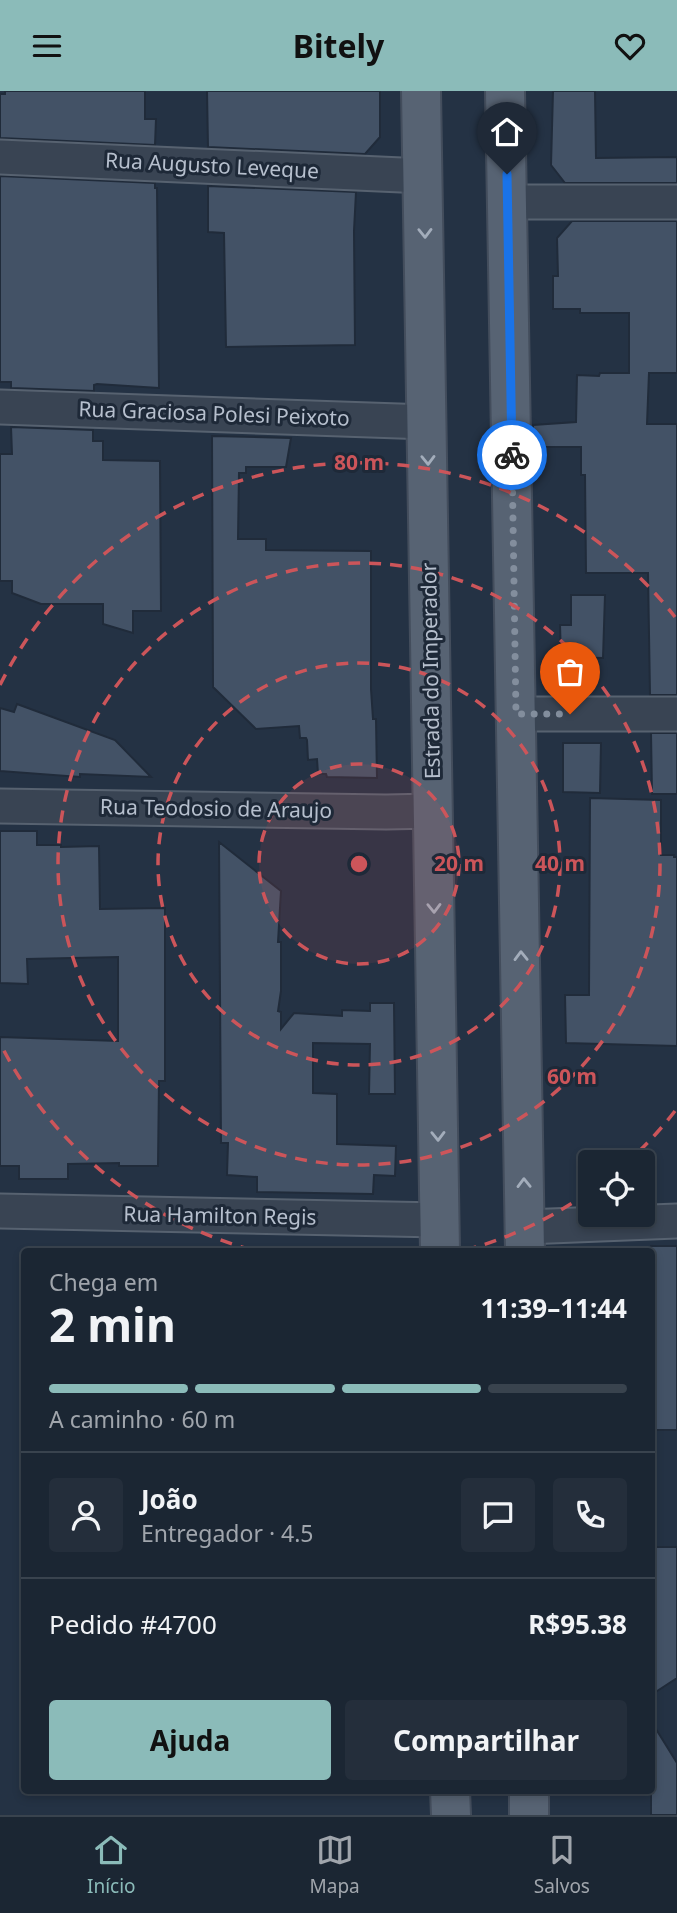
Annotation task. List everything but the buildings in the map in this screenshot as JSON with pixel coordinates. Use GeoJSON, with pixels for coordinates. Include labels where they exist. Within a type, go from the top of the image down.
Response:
{"type":"FeatureCollection","features":[{"type":"Feature","properties":{"kind":"main road","name":"Estrada do Imperador"},"geometry":{"type":"LineString","coordinates":[[421,91],[440,1236]]}},
{"type":"Feature","properties":{"kind":"main road"},"geometry":{"type":"LineString","coordinates":[[505,91],[525,1239]]}},
{"type":"Feature","properties":{"kind":"main road"},"geometry":{"type":"LineString","coordinates":[[450,1794],[451,1815]]}},
{"type":"Feature","properties":{"kind":"main road"},"geometry":{"type":"LineString","coordinates":[[529,1794],[529,1815]]}},
{"type":"Feature","properties":{"kind":"street","name":"Rua Augusto Leveque"},"geometry":{"type":"LineString","coordinates":[[0,157],[424,176]]}},
{"type":"Feature","properties":{"kind":"street"},"geometry":{"type":"LineString","coordinates":[[508,201],[677,202]]}},
{"type":"Feature","properties":{"kind":"street","name":"Rua Graciosa Polesi Peixoto"},"geometry":{"type":"LineString","coordinates":[[0,407],[428,422]]}},
{"type":"Feature","properties":{"kind":"street"},"geometry":{"type":"LineString","coordinates":[[516,714],[677,714]]}},
{"type":"Feature","properties":{"kind":"street","name":"Rua Teodosio de Araujo"},"geometry":{"type":"LineString","coordinates":[[0,806],[433,811]]}},
{"type":"Feature","properties":{"kind":"street","name":"Rua Hamilton Regis"},"geometry":{"type":"LineString","coordinates":[[0,1211],[440,1236]]}},
{"type":"Feature","properties":{"kind":"street"},"geometry":{"type":"LineString","coordinates":[[525,1239],[677,1221]]}},
{"type":"Feature","properties":{"kind":"way so far"},"geometry":{"type":"LineString","coordinates":[[512,455],[516,714],[570,714]]}},
{"type":"Feature","properties":{"kind":"route"},"geometry":{"type":"LineString","coordinates":[[507,174],[512,455]]}}]}
